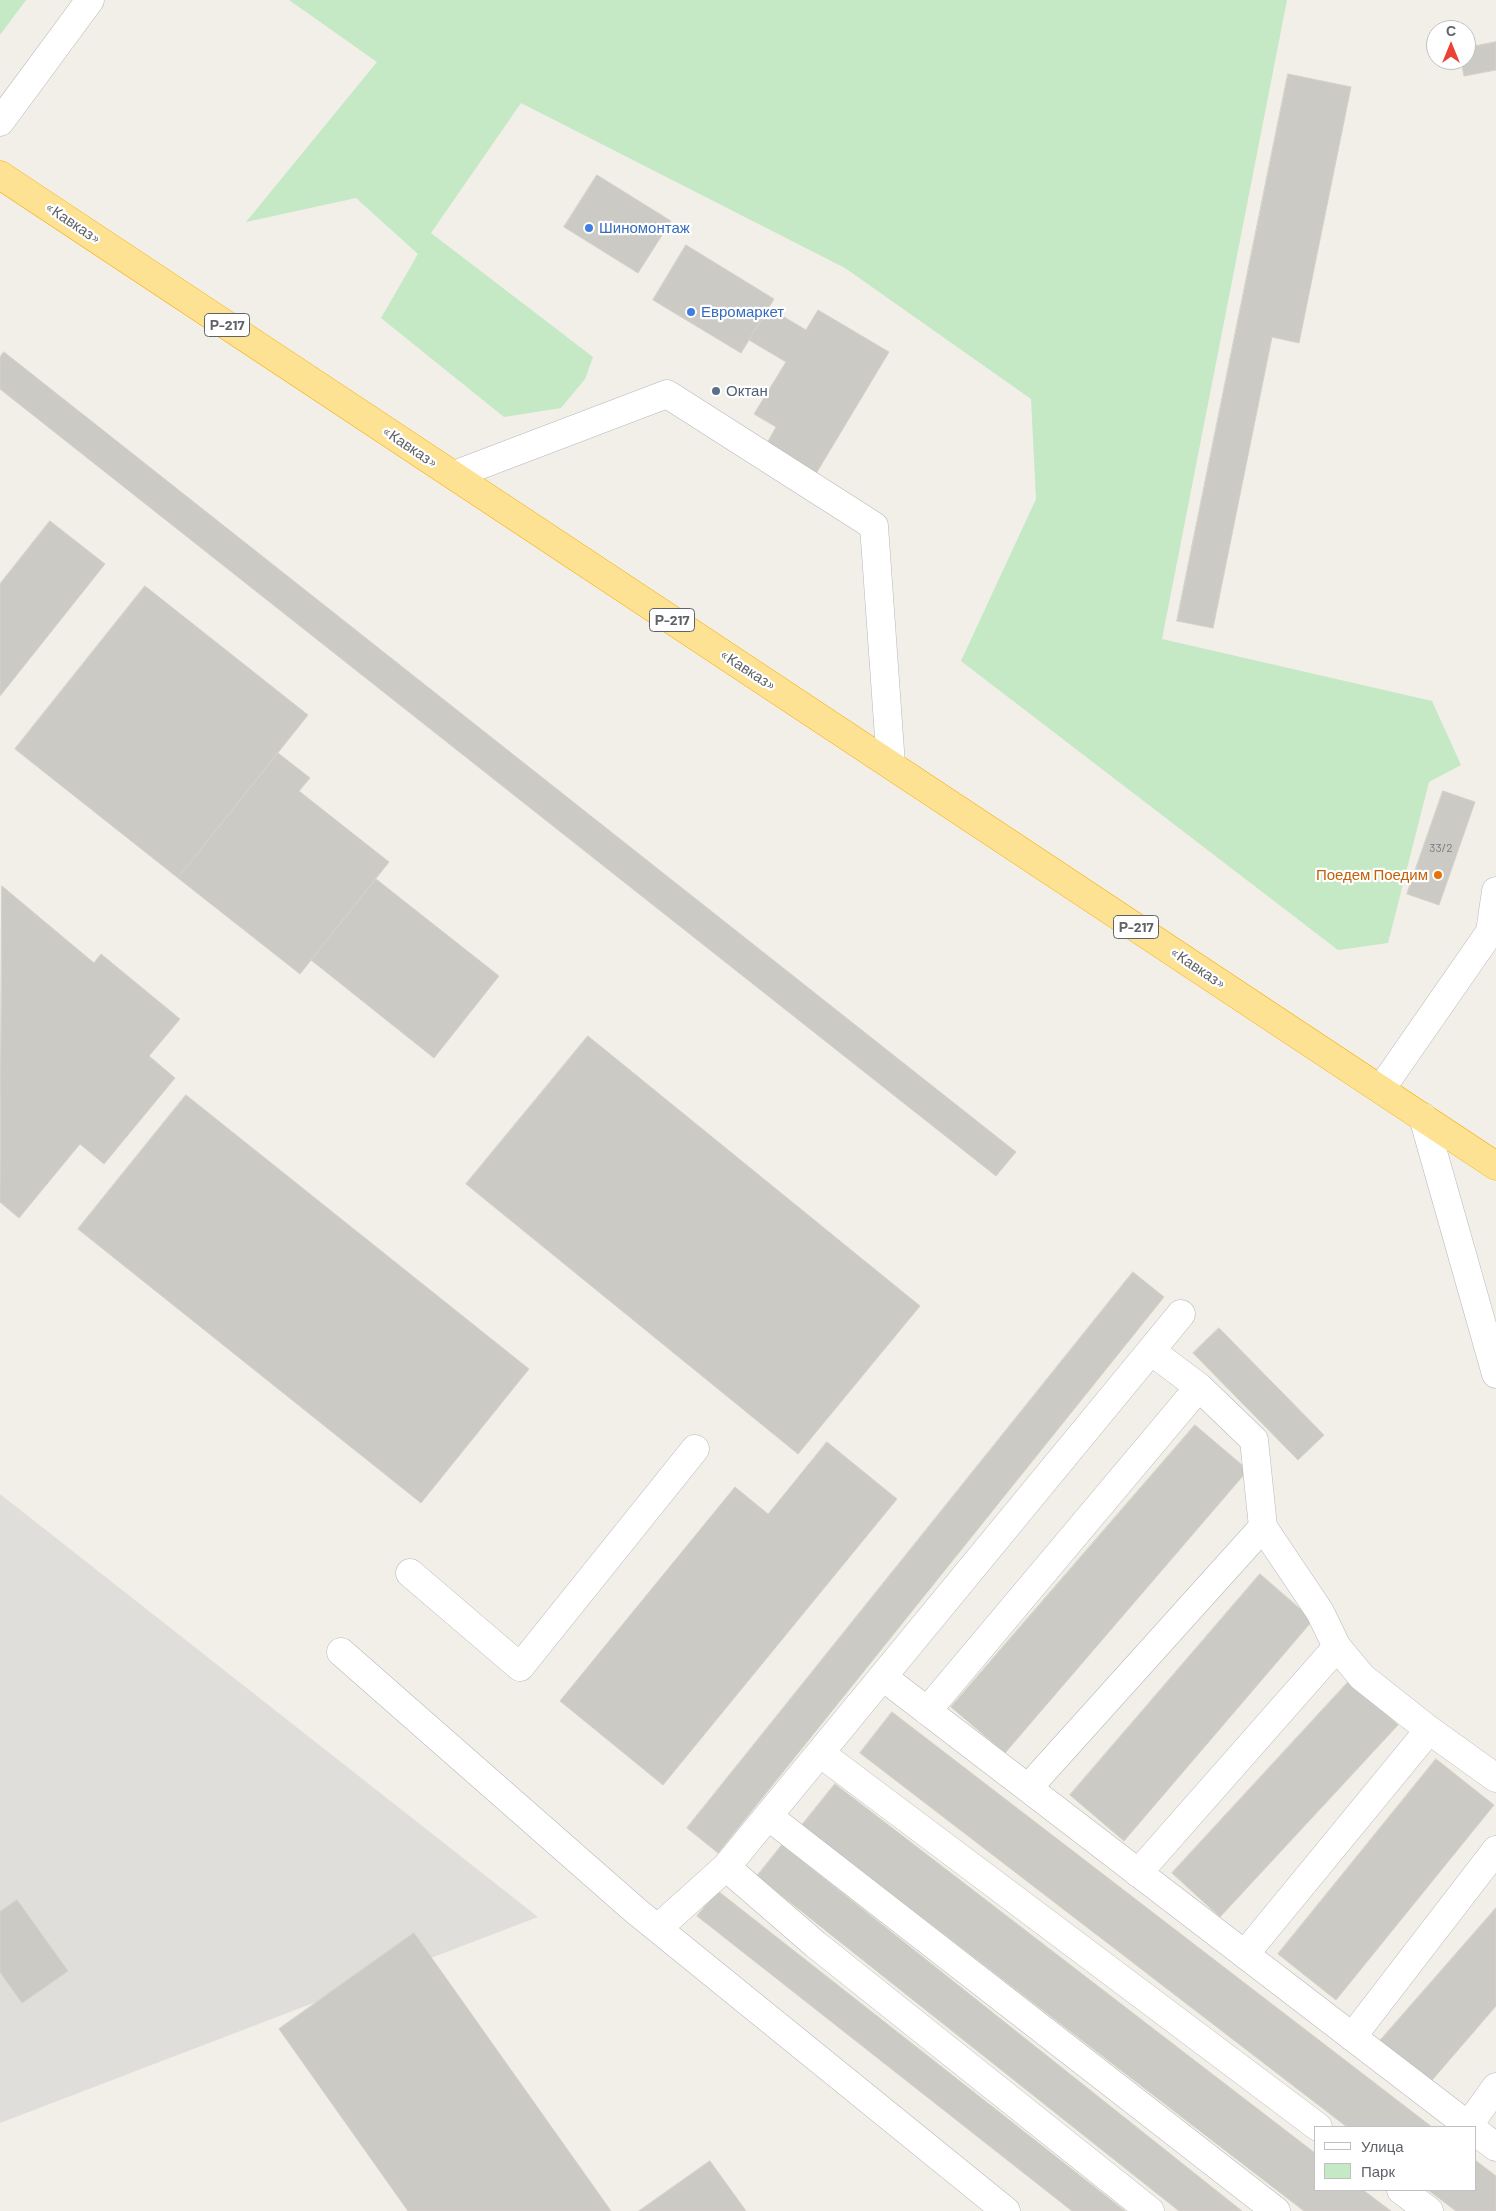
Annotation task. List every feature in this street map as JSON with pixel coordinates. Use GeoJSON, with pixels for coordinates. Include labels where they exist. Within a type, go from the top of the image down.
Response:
{"type":"FeatureCollection","features":[{"type":"Feature","properties":{"kind":"highway","name":"«Кавказ»"},"geometry":{"type":"LineString","coordinates":[[0,175],[1496,1166]]}},
{"type":"Feature","properties":{"kind":"street"},"geometry":{"type":"LineString","coordinates":[[0,122],[90,0]]}},
{"type":"Feature","properties":{"kind":"street"},"geometry":{"type":"LineString","coordinates":[[454,475],[667,394],[874,526],[891,765]]}},
{"type":"Feature","properties":{"kind":"street"},"geometry":{"type":"LineString","coordinates":[[1381,1089],[1490,932],[1496,891]]}},
{"type":"Feature","properties":{"kind":"street"},"geometry":{"type":"LineString","coordinates":[[1423,1117],[1496,1374]]}},
{"type":"Feature","properties":{"kind":"street"},"geometry":{"type":"LineString","coordinates":[[658,1928],[726,1867],[1181,1314]]}},
{"type":"Feature","properties":{"kind":"street"},"geometry":{"type":"LineString","coordinates":[[1151,1351],[1199,1386],[1254,1440],[1263,1527],[1320,1612],[1337,1648],[1362,1676],[1430,1730],[1496,1778]]}},
{"type":"Feature","properties":{"kind":"street"},"geometry":{"type":"LineString","coordinates":[[927,1711],[1199,1386]]}},
{"type":"Feature","properties":{"kind":"street"},"geometry":{"type":"LineString","coordinates":[[410,1573],[520,1667],[695,1449]]}},
{"type":"Feature","properties":{"kind":"street"},"geometry":{"type":"LineString","coordinates":[[1028,1788],[1263,1527]]}},
{"type":"Feature","properties":{"kind":"street"},"geometry":{"type":"LineString","coordinates":[[1138,1873],[1337,1648]]}},
{"type":"Feature","properties":{"kind":"street"},"geometry":{"type":"LineString","coordinates":[[341,1652],[658,1928],[1006,2211]]}},
{"type":"Feature","properties":{"kind":"street"},"geometry":{"type":"LineString","coordinates":[[883,1677],[1468,2126]]}},
{"type":"Feature","properties":{"kind":"street"},"geometry":{"type":"LineString","coordinates":[[1245,1954],[1430,1730]]}},
{"type":"Feature","properties":{"kind":"street"},"geometry":{"type":"LineString","coordinates":[[820,1753],[1317,2126]]}},
{"type":"Feature","properties":{"kind":"street"},"geometry":{"type":"LineString","coordinates":[[768,1816],[1276,2211]]}},
{"type":"Feature","properties":{"kind":"street"},"geometry":{"type":"LineString","coordinates":[[1352,2037],[1496,1850]]}},
{"type":"Feature","properties":{"kind":"street"},"geometry":{"type":"LineString","coordinates":[[726,1867],[815,1944],[1150,2211]]}},
{"type":"Feature","properties":{"kind":"street"},"geometry":{"type":"LineString","coordinates":[[1472,2126],[1496,2087]]}},
{"type":"Feature","properties":{"kind":"street"},"geometry":{"type":"LineString","coordinates":[[1476,2132],[1496,2147]]}},
{"type":"Feature","properties":{"kind":"street"},"geometry":{"type":"LineString","coordinates":[[1402,2191],[1429,2211]]}},
{"type":"Feature","properties":{"kind":"shaded area"},"geometry":{"type":"Polygon","coordinates":[[[0,1494],[538,1917],[0,2123],[0,1494]]]}},
{"type":"Feature","properties":{"kind":"green space"},"geometry":{"type":"Polygon","coordinates":[[[0,0],[26,0],[0,35],[0,0]]]}},
{"type":"Feature","properties":{"kind":"green space"},"geometry":{"type":"Polygon","coordinates":[[[289,0],[1287,0],[1162,639],[1432,701],[1461,765],[1429,782],[1388,943],[1338,950],[961,661],[1036,499],[1031,399],[845,268],[521,103],[431,233],[593,357],[585,379],[561,408],[504,417],[381,318],[418,254],[356,198],[246,222],[377,62],[289,0]]]}},
{"type":"Feature","properties":{"kind":"building"},"geometry":{"type":"Polygon","coordinates":[[[1496,42],[1496,70],[1464,76],[1463,70],[1476,70],[1476,46],[1496,42]]]}},
{"type":"Feature","properties":{"kind":"building"},"geometry":{"type":"Polygon","coordinates":[[[1288,74],[1351,87],[1299,343],[1272,337],[1213,628],[1177,621],[1288,74]]]}},
{"type":"Feature","properties":{"kind":"building"},"geometry":{"type":"Polygon","coordinates":[[[597,175],[671,221],[638,273],[564,227],[597,175]]]}},
{"type":"Feature","properties":{"kind":"building"},"geometry":{"type":"Polygon","coordinates":[[[686,245],[774,299],[741,353],[653,300],[686,245]]]}},
{"type":"Feature","properties":{"kind":"building"},"geometry":{"type":"Polygon","coordinates":[[[769,308],[806,330],[818,310],[889,352],[814,477],[765,447],[776,427],[754,414],[786,362],[749,340],[769,308]]]}},
{"type":"Feature","properties":{"kind":"building"},"geometry":{"type":"Polygon","coordinates":[[[4,352],[1016,1152],[996,1176],[0,389],[0,357],[4,352]]]}},
{"type":"Feature","properties":{"kind":"building"},"geometry":{"type":"Polygon","coordinates":[[[50,521],[105,564],[0,696],[0,584],[50,521]]]}},
{"type":"Feature","properties":{"kind":"building"},"geometry":{"type":"Polygon","coordinates":[[[145,586],[308,715],[178,878],[15,749],[145,586]]]}},
{"type":"Feature","properties":{"kind":"building"},"geometry":{"type":"Polygon","coordinates":[[[278,753],[310,778],[299,791],[389,862],[300,974],[178,878],[278,753]]]}},
{"type":"Feature","properties":{"kind":"building"},"geometry":{"type":"Polygon","coordinates":[[[1443,791],[1475,802],[1439,905],[1407,894],[1443,791]]]}},
{"type":"Feature","properties":{"kind":"building"},"geometry":{"type":"Polygon","coordinates":[[[376,879],[499,976],[434,1058],[311,960],[376,879]]]}},
{"type":"Feature","properties":{"kind":"building"},"geometry":{"type":"Polygon","coordinates":[[[2,886],[94,963],[101,954],[180,1019],[149,1056],[175,1078],[104,1164],[80,1144],[19,1218],[0,1202],[2,886]]]}},
{"type":"Feature","properties":{"kind":"building"},"geometry":{"type":"Polygon","coordinates":[[[588,1036],[920,1306],[798,1454],[466,1184],[588,1036]]]}},
{"type":"Feature","properties":{"kind":"building"},"geometry":{"type":"Polygon","coordinates":[[[186,1095],[529,1369],[421,1503],[78,1229],[186,1095]]]}},
{"type":"Feature","properties":{"kind":"building"},"geometry":{"type":"Polygon","coordinates":[[[1133,1272],[1164,1297],[718,1853],[687,1828],[1133,1272]]]}},
{"type":"Feature","properties":{"kind":"building"},"geometry":{"type":"Polygon","coordinates":[[[1219,1328],[1324,1435],[1298,1460],[1193,1353],[1219,1328]]]}},
{"type":"Feature","properties":{"kind":"building"},"geometry":{"type":"Polygon","coordinates":[[[1195,1425],[1248,1470],[1005,1753],[951,1707],[1195,1425]]]}},
{"type":"Feature","properties":{"kind":"building"},"geometry":{"type":"Polygon","coordinates":[[[827,1442],[897,1499],[663,1785],[560,1701],[735,1487],[768,1514],[827,1442]]]}},
{"type":"Feature","properties":{"kind":"building"},"geometry":{"type":"Polygon","coordinates":[[[1260,1574],[1313,1620],[1124,1841],[1070,1795],[1260,1574]]]}},
{"type":"Feature","properties":{"kind":"building"},"geometry":{"type":"Polygon","coordinates":[[[1350,1680],[1398,1725],[1220,1917],[1172,1873],[1350,1680]]]}},
{"type":"Feature","properties":{"kind":"building"},"geometry":{"type":"Polygon","coordinates":[[[892,1712],[1431,2126],[1346,2126],[860,1753],[892,1712]]]}},
{"type":"Feature","properties":{"kind":"building"},"geometry":{"type":"Polygon","coordinates":[[[1436,1759],[1494,1805],[1336,2000],[1278,1954],[1436,1759]]]}},
{"type":"Feature","properties":{"kind":"building"},"geometry":{"type":"Polygon","coordinates":[[[835,1784],[1314,2152],[1314,2191],[1364,2191],[1391,2211],[1304,2211],[802,1825],[835,1784]]]}},
{"type":"Feature","properties":{"kind":"building"},"geometry":{"type":"Polygon","coordinates":[[[782,1845],[1242,2211],[1179,2211],[757,1876],[782,1845]]]}},
{"type":"Feature","properties":{"kind":"building"},"geometry":{"type":"Polygon","coordinates":[[[718,1891],[1125,2211],[1072,2211],[697,1916],[718,1891]]]}},
{"type":"Feature","properties":{"kind":"building"},"geometry":{"type":"Polygon","coordinates":[[[17,1900],[68,1971],[22,2003],[0,1972],[0,1912],[17,1900]]]}},
{"type":"Feature","properties":{"kind":"building"},"geometry":{"type":"Polygon","coordinates":[[[1496,1908],[1496,2006],[1427,2086],[1378,2043],[1496,1908]]]}},
{"type":"Feature","properties":{"kind":"building"},"geometry":{"type":"Polygon","coordinates":[[[414,1933],[611,2211],[408,2211],[279,2029],[414,1933]]]}},
{"type":"Feature","properties":{"kind":"building"},"geometry":{"type":"Polygon","coordinates":[[[710,2161],[746,2211],[639,2211],[710,2161]]]}},
{"type":"Feature","properties":{"kind":"building"},"geometry":{"type":"Polygon","coordinates":[[[1476,2161],[1496,2176],[1496,2211],[1456,2211],[1429,2191],[1476,2191],[1476,2161]]]}},
{"type":"Feature","properties":{"kind":"place","name":"Шиномонтаж"},"geometry":{"type":"Point","coordinates":[589,228]}},
{"type":"Feature","properties":{"kind":"place","name":"Евромаркет"},"geometry":{"type":"Point","coordinates":[691,312]}},
{"type":"Feature","properties":{"kind":"place","name":"Октан"},"geometry":{"type":"Point","coordinates":[716,391]}},
{"type":"Feature","properties":{"kind":"place","name":"Поедем Поедим"},"geometry":{"type":"Point","coordinates":[1438,875]}}]}
